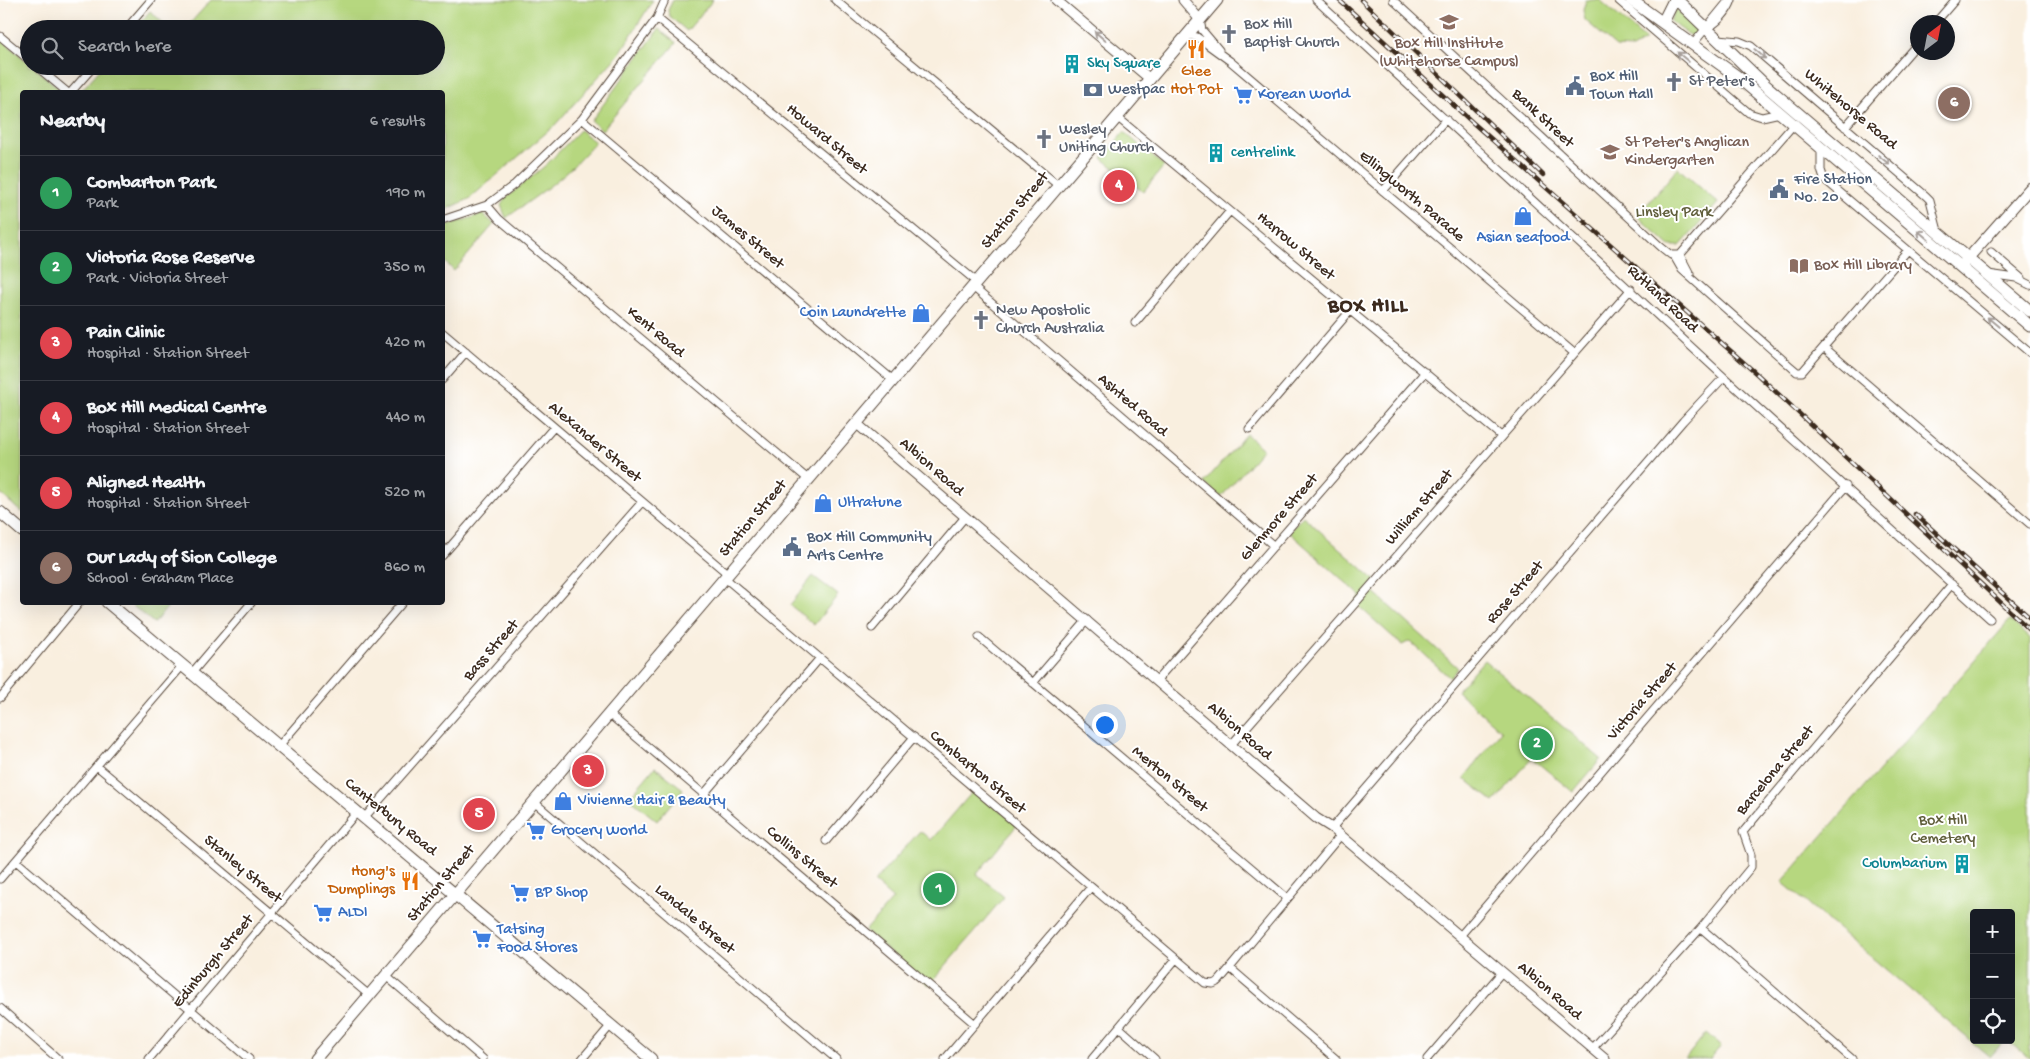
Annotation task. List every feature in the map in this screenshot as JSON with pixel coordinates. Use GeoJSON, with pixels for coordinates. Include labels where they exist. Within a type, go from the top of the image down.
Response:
{"type":"FeatureCollection","features":[{"type":"Feature","properties":{"kind":"main road","name":"Station Street"},"geometry":{"type":"LineString","coordinates":[[315,1059],[1217,0]]}},
{"type":"Feature","properties":{"kind":"main road"},"geometry":{"type":"LineString","coordinates":[[1631,0],[1693,44],[1780,113],[1797,120],[1938,233],[1964,263],[1986,273],[2030,311]]}},
{"type":"Feature","properties":{"kind":"main road"},"geometry":{"type":"LineString","coordinates":[[1663,22],[1675,0],[1797,120],[1821,147],[1964,263],[2030,326]]}},
{"type":"Feature","properties":{"kind":"main road"},"geometry":{"type":"LineString","coordinates":[[1964,263],[2030,188]]}},
{"type":"Feature","properties":{"kind":"main road"},"geometry":{"type":"LineString","coordinates":[[0,512],[20,529]]}},
{"type":"Feature","properties":{"kind":"main road","name":"Canterbury Road"},"geometry":{"type":"LineString","coordinates":[[111,605],[651,1059]]}},
{"type":"Feature","properties":{"kind":"street"},"geometry":{"type":"LineString","coordinates":[[134,20],[151,0]]}},
{"type":"Feature","properties":{"kind":"street"},"geometry":{"type":"LineString","coordinates":[[445,219],[487,205],[515,184],[582,118],[657,18],[665,0]]}},
{"type":"Feature","properties":{"kind":"street"},"geometry":{"type":"LineString","coordinates":[[835,0],[1059,186]]}},
{"type":"Feature","properties":{"kind":"street"},"geometry":{"type":"LineString","coordinates":[[1056,0],[1150,79]]}},
{"type":"Feature","properties":{"kind":"street"},"geometry":{"type":"LineString","coordinates":[[1183,0],[1200,20]]}},
{"type":"Feature","properties":{"kind":"street","name":"Rutland Road"},"geometry":{"type":"LineString","coordinates":[[1316,0],[1631,289],[1724,377],[1990,619]]}},
{"type":"Feature","properties":{"kind":"street","name":"Bank Street"},"geometry":{"type":"LineString","coordinates":[[1393,0],[1661,247],[1677,255],[1678,266],[1798,372],[1802,372],[1825,348]]}},
{"type":"Feature","properties":{"kind":"street"},"geometry":{"type":"LineString","coordinates":[[1618,0],[1655,34],[1749,113],[1762,117],[1780,113]]}},
{"type":"Feature","properties":{"kind":"street"},"geometry":{"type":"LineString","coordinates":[[1693,44],[1708,23],[1730,0]]}},
{"type":"Feature","properties":{"kind":"street"},"geometry":{"type":"LineString","coordinates":[[1942,15],[1955,0]]}},
{"type":"Feature","properties":{"kind":"street","name":"Howard Street"},"geometry":{"type":"LineString","coordinates":[[657,18],[975,284]]}},
{"type":"Feature","properties":{"kind":"street","name":"Ellingworth Parade"},"geometry":{"type":"LineString","coordinates":[[1200,20],[1202,30],[1230,61]]}},
{"type":"Feature","properties":{"kind":"street"},"geometry":{"type":"LineString","coordinates":[[1655,34],[1663,22]]}},
{"type":"Feature","properties":{"kind":"street","name":"Ellingworth Parade"},"geometry":{"type":"LineString","coordinates":[[1187,35],[1197,37],[1230,61],[1574,353]]}},
{"type":"Feature","properties":{"kind":"street"},"geometry":{"type":"LineString","coordinates":[[0,36],[20,53]]}},
{"type":"Feature","properties":{"kind":"street","name":"Whitehorse Road"},"geometry":{"type":"LineString","coordinates":[[1716,39],[1739,41],[1751,46],[1930,200],[1938,233]]}},
{"type":"Feature","properties":{"kind":"street"},"geometry":{"type":"LineString","coordinates":[[1845,127],[1910,52]]}},
{"type":"Feature","properties":{"kind":"street"},"geometry":{"type":"LineString","coordinates":[[47,75],[65,90]]}},
{"type":"Feature","properties":{"kind":"street"},"geometry":{"type":"LineString","coordinates":[[73,90],[86,75]]}},
{"type":"Feature","properties":{"kind":"street","name":"Harrow Street"},"geometry":{"type":"LineString","coordinates":[[1117,117],[1501,436]]}},
{"type":"Feature","properties":{"kind":"street","name":"James Street"},"geometry":{"type":"LineString","coordinates":[[582,118],[893,380]]}},
{"type":"Feature","properties":{"kind":"street"},"geometry":{"type":"LineString","coordinates":[[1383,191],[1446,119]]}},
{"type":"Feature","properties":{"kind":"street"},"geometry":{"type":"LineString","coordinates":[[1677,255],[1797,120]]}},
{"type":"Feature","properties":{"kind":"street"},"geometry":{"type":"LineString","coordinates":[[1821,147],[1821,170],[1824,179],[2030,353]]}},
{"type":"Feature","properties":{"kind":"street","name":"Kent Road"},"geometry":{"type":"LineString","coordinates":[[487,205],[499,219],[809,480]]}},
{"type":"Feature","properties":{"kind":"street"},"geometry":{"type":"LineString","coordinates":[[1135,323],[1230,211]]}},
{"type":"Feature","properties":{"kind":"street"},"geometry":{"type":"LineString","coordinates":[[1908,250],[1825,348],[2030,524]]}},
{"type":"Feature","properties":{"kind":"street"},"geometry":{"type":"LineString","coordinates":[[1991,252],[2027,283]]}},
{"type":"Feature","properties":{"kind":"street"},"geometry":{"type":"LineString","coordinates":[[1986,273],[2027,283]]}},
{"type":"Feature","properties":{"kind":"street","name":"Ashted Road"},"geometry":{"type":"LineString","coordinates":[[975,284],[1274,546]]}},
{"type":"Feature","properties":{"kind":"street","name":"William Street"},"geometry":{"type":"LineString","coordinates":[[1231,745],[1631,289]]}},
{"type":"Feature","properties":{"kind":"street"},"geometry":{"type":"LineString","coordinates":[[1249,429],[1350,310]]}},
{"type":"Feature","properties":{"kind":"street","name":"Alexander Street"},"geometry":{"type":"LineString","coordinates":[[445,334],[727,576]]}},
{"type":"Feature","properties":{"kind":"street"},"geometry":{"type":"LineString","coordinates":[[445,376],[466,352]]}},
{"type":"Feature","properties":{"kind":"street","name":"Glenmore Street"},"geometry":{"type":"LineString","coordinates":[[1156,681],[1424,372]]}},
{"type":"Feature","properties":{"kind":"street","name":"Rose Street"},"geometry":{"type":"LineString","coordinates":[[1332,828],[1724,377]]}},
{"type":"Feature","properties":{"kind":"street","name":"Albion Road"},"geometry":{"type":"LineString","coordinates":[[856,423],[1316,818],[1332,828],[1605,1059]]}},
{"type":"Feature","properties":{"kind":"street"},"geometry":{"type":"LineString","coordinates":[[445,553],[554,427]]}},
{"type":"Feature","properties":{"kind":"street","name":"Victoria Street"},"geometry":{"type":"LineString","coordinates":[[1460,936],[1846,486]]}},
{"type":"Feature","properties":{"kind":"street","name":"Bass Street"},"geometry":{"type":"LineString","coordinates":[[361,815],[642,502]]}},
{"type":"Feature","properties":{"kind":"street"},"geometry":{"type":"LineString","coordinates":[[872,628],[966,517]]}},
{"type":"Feature","properties":{"kind":"street","name":"Combarton Street"},"geometry":{"type":"LineString","coordinates":[[727,576],[820,658],[1206,984],[1213,984],[1230,968]]}},
{"type":"Feature","properties":{"kind":"street","name":"Barcelona Street"},"geometry":{"type":"LineString","coordinates":[[1592,1049],[1700,928],[1751,867],[1751,855],[1743,832],[1952,584]]}},
{"type":"Feature","properties":{"kind":"street"},"geometry":{"type":"LineString","coordinates":[[0,698],[78,605]]}},
{"type":"Feature","properties":{"kind":"street"},"geometry":{"type":"LineString","coordinates":[[0,879],[98,767],[249,605]]}},
{"type":"Feature","properties":{"kind":"street"},"geometry":{"type":"LineString","coordinates":[[278,747],[399,605]]}},
{"type":"Feature","properties":{"kind":"street"},"geometry":{"type":"LineString","coordinates":[[1033,683],[1087,620]]}},
{"type":"Feature","properties":{"kind":"street","name":"Merton Street"},"geometry":{"type":"LineString","coordinates":[[978,637],[1287,898]]}},
{"type":"Feature","properties":{"kind":"street"},"geometry":{"type":"LineString","coordinates":[[704,794],[820,658]]}},
{"type":"Feature","properties":{"kind":"street","name":"Collins Street"},"geometry":{"type":"LineString","coordinates":[[609,714],[975,1024]]}},
{"type":"Feature","properties":{"kind":"street"},"geometry":{"type":"LineString","coordinates":[[826,841],[914,737]]}},
{"type":"Feature","properties":{"kind":"street","name":"Stanley Street"},"geometry":{"type":"LineString","coordinates":[[98,767],[369,995]]}},
{"type":"Feature","properties":{"kind":"street","name":"Landale Street"},"geometry":{"type":"LineString","coordinates":[[534,802],[836,1059]]}},
{"type":"Feature","properties":{"kind":"street","name":"Edinburgh Street"},"geometry":{"type":"LineString","coordinates":[[149,1059],[272,913],[361,815]]}},
{"type":"Feature","properties":{"kind":"street"},"geometry":{"type":"LineString","coordinates":[[1336,1059],[1230,968],[1340,836]]}},
{"type":"Feature","properties":{"kind":"street"},"geometry":{"type":"LineString","coordinates":[[16,861],[249,1059]]}},
{"type":"Feature","properties":{"kind":"street"},"geometry":{"type":"LineString","coordinates":[[945,1059],[1091,887]]}},
{"type":"Feature","properties":{"kind":"street"},"geometry":{"type":"LineString","coordinates":[[1700,928],[1852,1059]]}},
{"type":"Feature","properties":{"kind":"street"},"geometry":{"type":"LineString","coordinates":[[1092,1059],[1176,959]]}},
{"type":"Feature","properties":{"kind":"street"},"geometry":{"type":"LineString","coordinates":[[1427,1059],[1502,972]]}},
{"type":"Feature","properties":{"kind":"street"},"geometry":{"type":"LineString","coordinates":[[386,976],[483,1059]]}},
{"type":"Feature","properties":{"kind":"street"},"geometry":{"type":"LineString","coordinates":[[0,1008],[58,1059]]}},
{"type":"Feature","properties":{"kind":"street"},"geometry":{"type":"LineString","coordinates":[[582,1059],[611,1025]]}},
{"type":"Feature","properties":{"kind":"street"},"geometry":{"type":"LineString","coordinates":[[1119,1028],[1156,1059]]}},
{"type":"Feature","properties":{"kind":"green space"},"geometry":{"type":"Polygon","coordinates":[[[211,0],[653,0],[620,53],[554,126],[469,199],[445,210],[445,90],[82,90],[95,75],[445,75],[445,20],[193,20],[211,0]]]}},
{"type":"Feature","properties":{"kind":"green space"},"geometry":{"type":"Polygon","coordinates":[[[673,0],[713,0],[687,31],[669,16],[668,10],[673,0]]]}},
{"type":"Feature","properties":{"kind":"green space"},"geometry":{"type":"Polygon","coordinates":[[[1586,0],[1600,0],[1646,40],[1632,48],[1616,47],[1585,20],[1583,10],[1586,0]]]}},
{"type":"Feature","properties":{"kind":"green space"},"geometry":{"type":"Polygon","coordinates":[[[1676,9],[1699,30],[1692,37],[1670,21],[1676,9]]]}},
{"type":"Feature","properties":{"kind":"green space"},"geometry":{"type":"Polygon","coordinates":[[[150,11],[160,20],[142,20],[150,11]]]}},
{"type":"Feature","properties":{"kind":"green space"},"geometry":{"type":"Polygon","coordinates":[[[659,29],[676,43],[602,130],[591,121],[659,29]]]}},
{"type":"Feature","properties":{"kind":"green space"},"geometry":{"type":"Polygon","coordinates":[[[0,38],[20,55],[20,75],[43,75],[61,90],[20,90],[20,511],[0,493],[0,38]]]}},
{"type":"Feature","properties":{"kind":"green space"},"geometry":{"type":"Polygon","coordinates":[[[580,130],[595,142],[585,154],[542,192],[506,218],[501,205],[506,198],[547,164],[580,130]]]}},
{"type":"Feature","properties":{"kind":"green space"},"geometry":{"type":"Polygon","coordinates":[[[1124,132],[1164,166],[1143,192],[1102,158],[1124,132]]]}},
{"type":"Feature","properties":{"kind":"green space","name":"Linsley Park"},"geometry":{"type":"Polygon","coordinates":[[[1678,168],[1718,203],[1680,246],[1670,246],[1637,216],[1678,168]]]}},
{"type":"Feature","properties":{"kind":"green space"},"geometry":{"type":"Polygon","coordinates":[[[483,214],[494,224],[454,271],[445,262],[445,226],[483,214]]]}},
{"type":"Feature","properties":{"kind":"green space"},"geometry":{"type":"Polygon","coordinates":[[[1246,434],[1263,449],[1221,497],[1204,483],[1246,434]]]}},
{"type":"Feature","properties":{"kind":"green space"},"geometry":{"type":"Polygon","coordinates":[[[1303,516],[1375,580],[1369,588],[1458,668],[1450,678],[1410,641],[1402,645],[1355,603],[1361,596],[1289,532],[1303,516]]]}},
{"type":"Feature","properties":{"kind":"green space"},"geometry":{"type":"Polygon","coordinates":[[[813,576],[838,595],[814,625],[790,605],[813,576]]]}},
{"type":"Feature","properties":{"kind":"green space"},"geometry":{"type":"Polygon","coordinates":[[[132,605],[169,605],[154,623],[132,605]]]}},
{"type":"Feature","properties":{"kind":"green space","name":"Box Hill Cemetery"},"geometry":{"type":"Polygon","coordinates":[[[2010,620],[2030,638],[2030,1059],[2013,1044],[2015,1044],[2015,909],[1970,909],[1970,1040],[1782,882],[2010,620]]]}},
{"type":"Feature","properties":{"kind":"green space"},"geometry":{"type":"Polygon","coordinates":[[[1484,660],[1601,759],[1573,792],[1532,758],[1494,802],[1464,778],[1501,731],[1457,691],[1484,660]]]}},
{"type":"Feature","properties":{"kind":"green space"},"geometry":{"type":"Polygon","coordinates":[[[655,767],[683,789],[657,821],[629,798],[655,767]]]}},
{"type":"Feature","properties":{"kind":"green space"},"geometry":{"type":"Polygon","coordinates":[[[975,789],[1017,825],[977,874],[1004,897],[929,985],[865,931],[893,899],[874,882],[920,831],[931,840],[975,789]]]}},
{"type":"Feature","properties":{"kind":"green space"},"geometry":{"type":"Polygon","coordinates":[[[1706,1033],[1721,1046],[1710,1059],[1685,1059],[1706,1033]]]}},
{"type":"Feature","properties":{"kind":"green space","name":"Box Hill Cemetery"},"geometry":{"type":"Polygon","coordinates":[[[1975,1044],[2001,1044],[1990,1057],[1975,1044]]]}},
{"type":"Feature","properties":{"kind":"railway"},"geometry":{"type":"LineString","coordinates":[[1339,0],[1472,122],[1759,376],[2030,630]]}},
{"type":"Feature","properties":{"kind":"railway"},"geometry":{"type":"LineString","coordinates":[[1361,0],[1543,175]]}},
{"type":"Feature","properties":{"kind":"railway"},"geometry":{"type":"LineString","coordinates":[[1915,514],[2030,618]]}},
{"type":"Feature","properties":{"kind":"place","name":"Box Hill Institute (Whitehorse Campus)"},"geometry":{"type":"Point","coordinates":[1449,22]}},
{"type":"Feature","properties":{"kind":"place","name":"Box Hill Baptist Church"},"geometry":{"type":"Point","coordinates":[1229,34]}},
{"type":"Feature","properties":{"kind":"place","name":"Glee Hot Pot"},"geometry":{"type":"Point","coordinates":[1196,49]}},
{"type":"Feature","properties":{"kind":"place","name":"Sky Square"},"geometry":{"type":"Point","coordinates":[1072,64]}},
{"type":"Feature","properties":{"kind":"place","name":"St Peter's"},"geometry":{"type":"Point","coordinates":[1674,82]}},
{"type":"Feature","properties":{"kind":"place","name":"Box Hill Town Hall"},"geometry":{"type":"Point","coordinates":[1575,86]}},
{"type":"Feature","properties":{"kind":"place","name":"Westpac"},"geometry":{"type":"Point","coordinates":[1093,90]}},
{"type":"Feature","properties":{"kind":"place","name":"Korean World"},"geometry":{"type":"Point","coordinates":[1243,95]}},
{"type":"Feature","properties":{"kind":"place","name":"Our Lady of Sion College"},"geometry":{"type":"Point","coordinates":[1954,103]}},
{"type":"Feature","properties":{"kind":"place","name":"Wesley Uniting Church"},"geometry":{"type":"Point","coordinates":[1044,139]}},
{"type":"Feature","properties":{"kind":"place","name":"St Peter's Anglican Kindergarten"},"geometry":{"type":"Point","coordinates":[1610,152]}},
{"type":"Feature","properties":{"kind":"place","name":"centrelink"},"geometry":{"type":"Point","coordinates":[1216,153]}},
{"type":"Feature","properties":{"kind":"place","name":"Box Hill Medical Centre"},"geometry":{"type":"Point","coordinates":[1119,186]}},
{"type":"Feature","properties":{"kind":"place","name":"Fire Station No. 20"},"geometry":{"type":"Point","coordinates":[1779,189]}},
{"type":"Feature","properties":{"kind":"place","name":"Asian seafood"},"geometry":{"type":"Point","coordinates":[1523,216]}},
{"type":"Feature","properties":{"kind":"place","name":"Box Hill Library"},"geometry":{"type":"Point","coordinates":[1799,266]}},
{"type":"Feature","properties":{"kind":"place","name":"Coin Laundrette"},"geometry":{"type":"Point","coordinates":[921,313]}},
{"type":"Feature","properties":{"kind":"place","name":"New Apostolic Church Australia"},"geometry":{"type":"Point","coordinates":[981,320]}},
{"type":"Feature","properties":{"kind":"place","name":"Ultratune"},"geometry":{"type":"Point","coordinates":[823,503]}},
{"type":"Feature","properties":{"kind":"place","name":"Box Hill Community Arts Centre"},"geometry":{"type":"Point","coordinates":[792,547]}},
{"type":"Feature","properties":{"kind":"place","name":"Victoria Rose Reserve"},"geometry":{"type":"Point","coordinates":[1537,744]}},
{"type":"Feature","properties":{"kind":"place","name":"Pain Clinic"},"geometry":{"type":"Point","coordinates":[588,771]}},
{"type":"Feature","properties":{"kind":"place","name":"Vivienne Hair & Beauty"},"geometry":{"type":"Point","coordinates":[563,801]}},
{"type":"Feature","properties":{"kind":"place","name":"Aligned Health"},"geometry":{"type":"Point","coordinates":[479,814]}},
{"type":"Feature","properties":{"kind":"place","name":"Grocery World"},"geometry":{"type":"Point","coordinates":[536,831]}},
{"type":"Feature","properties":{"kind":"place","name":"Columbarium"},"geometry":{"type":"Point","coordinates":[1962,864]}},
{"type":"Feature","properties":{"kind":"place","name":"Hong's Dumplings"},"geometry":{"type":"Point","coordinates":[410,881]}},
{"type":"Feature","properties":{"kind":"place","name":"Combarton Park"},"geometry":{"type":"Point","coordinates":[939,889]}},
{"type":"Feature","properties":{"kind":"place","name":"BP Shop"},"geometry":{"type":"Point","coordinates":[520,893]}},
{"type":"Feature","properties":{"kind":"place","name":"ALDI"},"geometry":{"type":"Point","coordinates":[323,913]}},
{"type":"Feature","properties":{"kind":"place","name":"Tatsing Food Stores"},"geometry":{"type":"Point","coordinates":[482,939]}},
{"type":"Feature","properties":{"kind":"district","name":"BOX HILL"},"geometry":{"type":"Point","coordinates":[1368,307]}}]}
